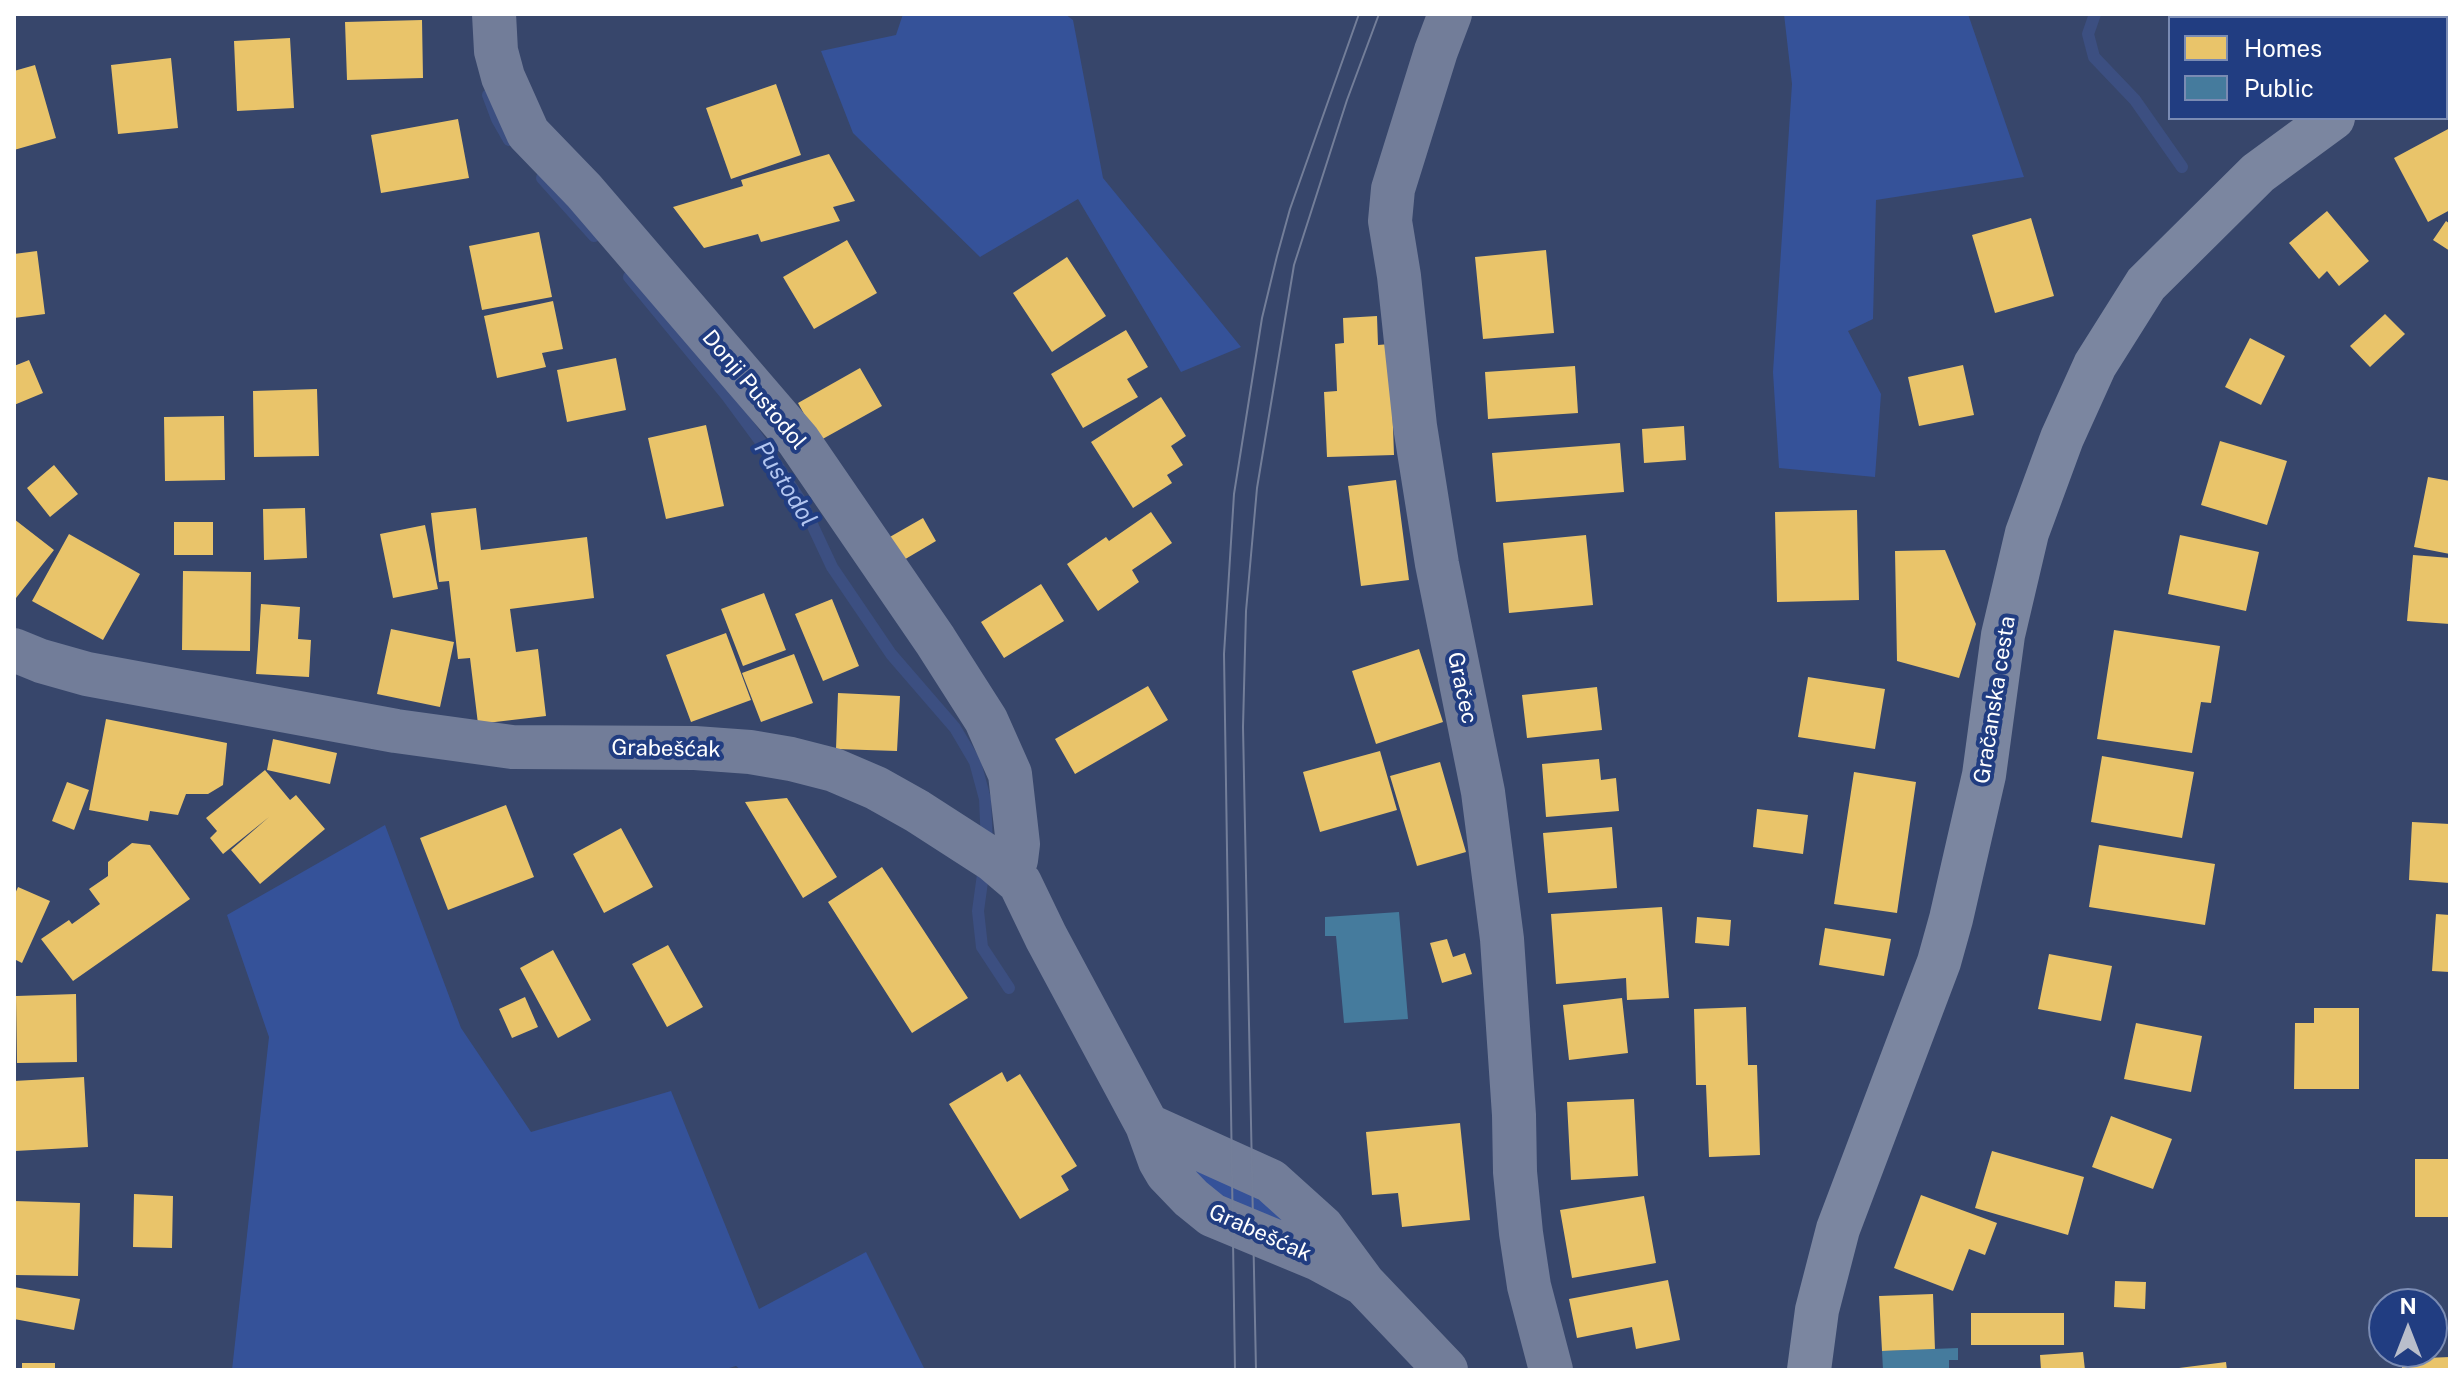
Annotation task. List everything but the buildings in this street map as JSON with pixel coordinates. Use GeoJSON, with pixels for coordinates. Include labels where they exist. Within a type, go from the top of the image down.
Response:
{"type":"FeatureCollection","features":[{"type":"Feature","properties":{"kind":"main road","name":"Gračanska cesta"},"geometry":{"type":"LineString","coordinates":[[1809,1370],[1817,1310],[1838,1229],[1939,962],[1951,919],[1984,775],[2003,635],[2027,533],[2062,438],[2095,365],[2146,284],[2258,173],[2330,120]]}},
{"type":"Feature","properties":{"kind":"street","name":"Donji Pustodol"},"geometry":{"type":"LineString","coordinates":[[494,14],[496,51],[503,77],[528,133],[584,191],[798,440],[986,720],[1010,774],[1018,844],[1016,860],[989,858]]}},
{"type":"Feature","properties":{"kind":"street","name":"Gračec"},"geometry":{"type":"LineString","coordinates":[[1450,14],[1393,189],[1390,221],[1415,426],[1437,564],[1483,792],[1502,939],[1521,1233],[1529,1286],[1551,1370]]}},
{"type":"Feature","properties":{"kind":"street","name":"Grabešćak"},"geometry":{"type":"LineString","coordinates":[[14,650],[41,661],[113,679],[440,738],[525,747],[695,748],[791,759],[834,770],[876,788],[989,858],[1020,883],[1147,1125],[1271,1181],[1322,1227],[1364,1284],[1446,1370]]}},
{"type":"Feature","properties":{"kind":"shaded area"},"geometry":{"type":"Polygon","coordinates":[[[903,14],[1065,14],[1073,20],[1103,178],[1241,347],[1181,372],[1078,199],[980,257],[853,133],[821,51],[896,35],[903,14]]]}},
{"type":"Feature","properties":{"kind":"shaded area"},"geometry":{"type":"Polygon","coordinates":[[[1784,14],[1968,14],[2024,177],[1876,200],[1873,319],[1848,331],[1881,394],[1875,477],[1779,468],[1773,372],[1792,84],[1784,14]]]}},
{"type":"Feature","properties":{"kind":"shaded area"},"geometry":{"type":"Polygon","coordinates":[[[385,825],[461,1028],[531,1132],[671,1091],[759,1309],[866,1252],[925,1370],[741,1370],[736,1366],[722,1370],[232,1370],[269,1037],[227,915],[385,825]]]}},
{"type":"Feature","properties":{"kind":"shaded area"},"geometry":{"type":"Polygon","coordinates":[[[1174,1153],[1219,1175],[1300,1225],[1224,1206],[1174,1153]]]}},
{"type":"Feature","properties":{"kind":"waterway","name":"Gračec"},"geometry":{"type":"LineString","coordinates":[[2095,14],[2088,34],[2094,57],[2135,100],[2182,167]]}},
{"type":"Feature","properties":{"kind":"waterway","name":"Pustodol"},"geometry":{"type":"LineString","coordinates":[[488,95],[509,140]]}},
{"type":"Feature","properties":{"kind":"waterway","name":"Pustodol"},"geometry":{"type":"LineString","coordinates":[[542,178],[594,236]]}},
{"type":"Feature","properties":{"kind":"waterway","name":"Pustodol"},"geometry":{"type":"LineString","coordinates":[[629,277],[727,396],[769,453],[802,503],[832,567],[891,654],[955,728],[975,762],[985,799],[987,844]]}},
{"type":"Feature","properties":{"kind":"waterway","name":"Pustodol"},"geometry":{"type":"LineString","coordinates":[[984,867],[978,911],[982,947],[1009,988]]}},
{"type":"Feature","properties":{"kind":"tram line"},"geometry":{"type":"LineString","coordinates":[[1235,1370],[1224,654],[1234,494],[1262,318],[1277,256],[1290,209],[1359,14]]}},
{"type":"Feature","properties":{"kind":"tram line"},"geometry":{"type":"LineString","coordinates":[[1256,1370],[1243,727],[1246,611],[1257,488],[1294,265],[1347,100],[1379,14]]}}]}
